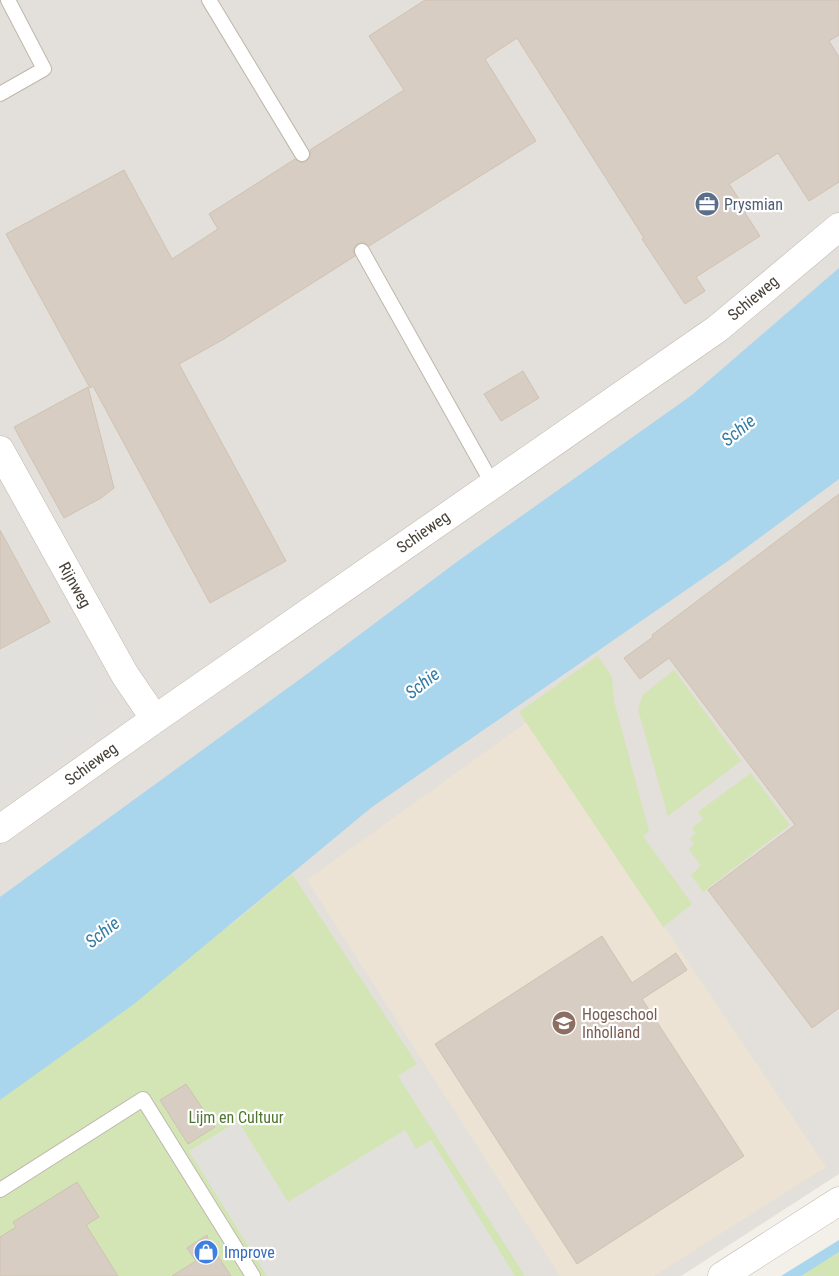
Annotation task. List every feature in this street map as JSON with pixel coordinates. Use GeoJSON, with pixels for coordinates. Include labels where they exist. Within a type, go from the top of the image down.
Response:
{"type":"FeatureCollection","features":[{"type":"Feature","properties":{"kind":"street","name":"Schieweg"},"geometry":{"type":"LineString","coordinates":[[0,829],[492,483],[717,329],[839,227]]}},
{"type":"Feature","properties":{"kind":"street","name":"Rijnweg"},"geometry":{"type":"LineString","coordinates":[[0,450],[121,666],[154,719]]}},
{"type":"Feature","properties":{"kind":"street"},"geometry":{"type":"LineString","coordinates":[[722,1276],[839,1201]]}},
{"type":"Feature","properties":{"kind":"lane"},"geometry":{"type":"LineString","coordinates":[[0,94],[44,69],[8,0]]}},
{"type":"Feature","properties":{"kind":"lane"},"geometry":{"type":"LineString","coordinates":[[208,0],[302,154]]}},
{"type":"Feature","properties":{"kind":"lane"},"geometry":{"type":"LineString","coordinates":[[362,251],[492,483]]}},
{"type":"Feature","properties":{"kind":"lane"},"geometry":{"type":"LineString","coordinates":[[0,1190],[143,1099],[253,1276]]}},
{"type":"Feature","properties":{"kind":"shaded area"},"geometry":{"type":"Polygon","coordinates":[[[0,0],[839,0],[839,1174],[681,1276],[0,1276],[0,0]]]}},
{"type":"Feature","properties":{"kind":"shaded area"},"geometry":{"type":"Polygon","coordinates":[[[69,611],[114,693],[95,705],[108,724],[0,800],[0,649],[69,611]]]}},
{"type":"Feature","properties":{"kind":"shaded area","name":"Hogeschool Inholland"},"geometry":{"type":"Polygon","coordinates":[[[527,722],[826,1167],[654,1276],[560,1276],[307,880],[527,722]]]}},
{"type":"Feature","properties":{"kind":"shaded area"},"geometry":{"type":"Polygon","coordinates":[[[238,1121],[288,1202],[405,1130],[416,1149],[431,1140],[515,1276],[267,1276],[189,1151],[238,1121]]]}},
{"type":"Feature","properties":{"kind":"green space"},"geometry":{"type":"Polygon","coordinates":[[[598,656],[612,677],[614,701],[649,831],[643,836],[692,904],[663,927],[519,712],[598,656]]]}},
{"type":"Feature","properties":{"kind":"green space"},"geometry":{"type":"Polygon","coordinates":[[[674,670],[741,761],[668,816],[638,709],[643,695],[674,670]]]}},
{"type":"Feature","properties":{"kind":"green space"},"geometry":{"type":"Polygon","coordinates":[[[751,773],[790,825],[703,892],[691,875],[701,866],[689,849],[694,844],[690,838],[696,833],[692,828],[703,819],[698,812],[751,773]]]}},
{"type":"Feature","properties":{"kind":"green space","name":"Lijm en Cultuur"},"geometry":{"type":"Polygon","coordinates":[[[292,874],[417,1064],[398,1076],[525,1276],[0,1276],[0,1095],[237,920],[292,874]]]}},
{"type":"Feature","properties":{"kind":"green space"},"geometry":{"type":"Polygon","coordinates":[[[839,1252],[839,1276],[801,1276],[802,1274],[839,1252]]]}},
{"type":"Feature","properties":{"kind":"water","name":"Schie"},"geometry":{"type":"Polygon","coordinates":[[[839,268],[839,479],[728,561],[372,807],[134,1004],[0,1100],[0,897],[307,674],[458,561],[692,395],[839,268]]]}},
{"type":"Feature","properties":{"kind":"water"},"geometry":{"type":"Polygon","coordinates":[[[839,1240],[839,1252],[801,1276],[781,1276],[839,1240]]]}},
{"type":"Feature","properties":{"kind":"building"},"geometry":{"type":"Polygon","coordinates":[[[425,0],[839,0],[839,35],[829,41],[839,57],[839,182],[809,201],[778,153],[729,184],[747,211],[745,213],[760,236],[696,277],[705,291],[685,304],[642,239],[644,238],[517,38],[485,59],[536,141],[369,246],[363,242],[357,244],[353,250],[355,256],[224,339],[179,364],[286,561],[210,603],[93,386],[90,388],[6,234],[124,170],[172,259],[218,229],[209,214],[295,159],[302,163],[307,161],[311,154],[310,150],[404,90],[369,36],[425,0]]]}},
{"type":"Feature","properties":{"kind":"building"},"geometry":{"type":"Polygon","coordinates":[[[523,371],[539,398],[501,421],[484,394],[523,371]]]}},
{"type":"Feature","properties":{"kind":"building"},"geometry":{"type":"Polygon","coordinates":[[[88,387],[114,488],[101,498],[64,518],[14,427],[88,387]]]}},
{"type":"Feature","properties":{"kind":"building"},"geometry":{"type":"Polygon","coordinates":[[[839,494],[839,1008],[812,1028],[708,890],[795,825],[669,658],[640,679],[624,658],[839,494]]]}},
{"type":"Feature","properties":{"kind":"building"},"geometry":{"type":"Polygon","coordinates":[[[0,530],[50,622],[0,649],[0,530]]]}},
{"type":"Feature","properties":{"kind":"building"},"geometry":{"type":"Polygon","coordinates":[[[602,936],[632,983],[676,953],[687,970],[642,999],[744,1156],[577,1264],[435,1044],[602,936]]]}},
{"type":"Feature","properties":{"kind":"building"},"geometry":{"type":"Polygon","coordinates":[[[186,1084],[215,1127],[188,1144],[160,1100],[186,1084]]]}},
{"type":"Feature","properties":{"kind":"building"},"geometry":{"type":"Polygon","coordinates":[[[77,1182],[99,1217],[86,1225],[118,1276],[0,1276],[0,1237],[16,1227],[13,1222],[77,1182]]]}},
{"type":"Feature","properties":{"kind":"building"},"geometry":{"type":"Polygon","coordinates":[[[207,1235],[212,1252],[214,1250],[231,1276],[172,1276],[196,1261],[187,1248],[207,1235]]]}},
{"type":"Feature","properties":{"kind":"place","name":"Prysmian"},"geometry":{"type":"Point","coordinates":[707,204]}},
{"type":"Feature","properties":{"kind":"place","name":"Hogeschool Inholland"},"geometry":{"type":"Point","coordinates":[564,1023]}},
{"type":"Feature","properties":{"kind":"place","name":"Improve"},"geometry":{"type":"Point","coordinates":[206,1252]}}]}
